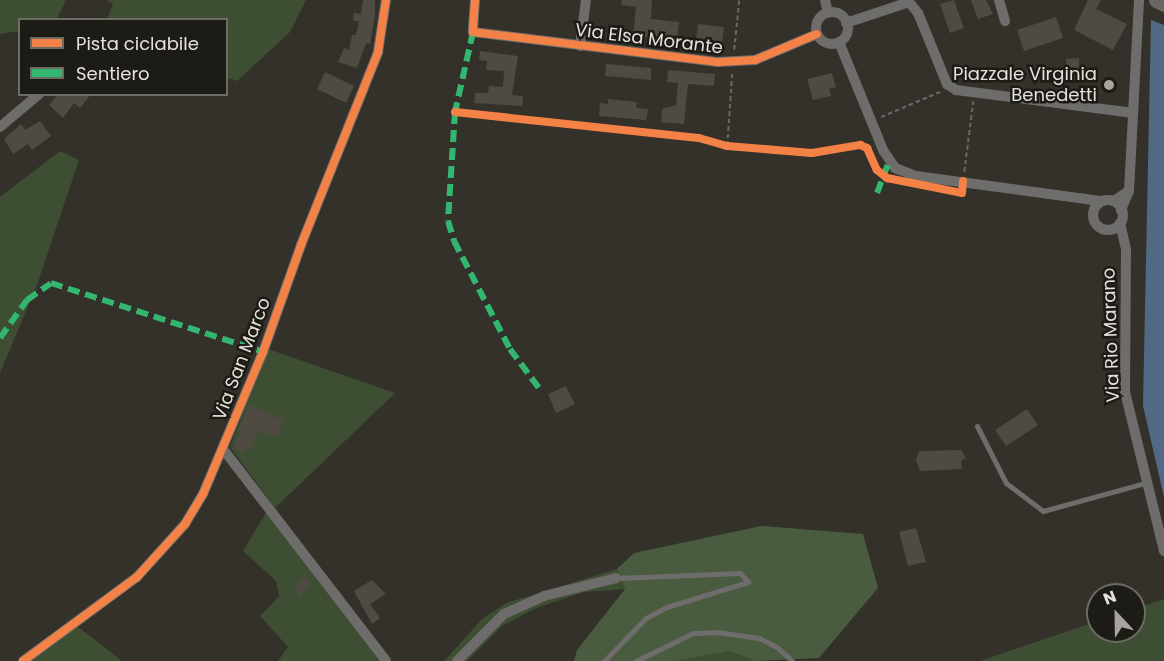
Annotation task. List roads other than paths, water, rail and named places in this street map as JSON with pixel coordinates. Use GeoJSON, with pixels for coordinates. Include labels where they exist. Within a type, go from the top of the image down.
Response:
{"type":"FeatureCollection","features":[{"type":"Feature","properties":{"kind":"main road"},"geometry":{"type":"LineString","coordinates":[[1156,0],[1164,4]]}},
{"type":"Feature","properties":{"kind":"street","name":"Via San Marco"},"geometry":{"type":"LineString","coordinates":[[23,661],[137,576],[163,550],[193,511],[223,449],[378,52],[386,0]]}},
{"type":"Feature","properties":{"kind":"street","name":"Via Elsa Morante"},"geometry":{"type":"LineString","coordinates":[[475,0],[473,32],[733,63],[755,60],[817,34]]}},
{"type":"Feature","properties":{"kind":"street"},"geometry":{"type":"LineString","coordinates":[[580,46],[586,0]]}},
{"type":"Feature","properties":{"kind":"street"},"geometry":{"type":"LineString","coordinates":[[825,0],[828,13]]}},
{"type":"Feature","properties":{"kind":"street"},"geometry":{"type":"LineString","coordinates":[[999,0],[1005,21]]}},
{"type":"Feature","properties":{"kind":"street"},"geometry":{"type":"LineString","coordinates":[[1093,215],[1129,191],[1139,0]]}},
{"type":"Feature","properties":{"kind":"street"},"geometry":{"type":"LineString","coordinates":[[846,23],[909,2],[918,13],[951,87],[1132,113]]}},
{"type":"Feature","properties":{"kind":"street"},"geometry":{"type":"LineString","coordinates":[[828,13],[841,15],[846,23],[845,36],[839,42],[824,42],[817,34],[816,24],[828,13]]}},
{"type":"Feature","properties":{"kind":"street"},"geometry":{"type":"LineString","coordinates":[[839,42],[871,121],[895,168],[916,176],[1112,204]]}},
{"type":"Feature","properties":{"kind":"street"},"geometry":{"type":"LineString","coordinates":[[0,127],[37,96]]}},
{"type":"Feature","properties":{"kind":"street"},"geometry":{"type":"LineString","coordinates":[[1080,198],[1093,215],[1097,225],[1107,229],[1125,258]]}},
{"type":"Feature","properties":{"kind":"street","name":"Via Rio Marano"},"geometry":{"type":"LineString","coordinates":[[1112,204],[1120,223],[1125,258],[1125,392],[1164,551]]}},
{"type":"Feature","properties":{"kind":"street"},"geometry":{"type":"LineString","coordinates":[[1107,229],[1120,223]]}},
{"type":"Feature","properties":{"kind":"street"},"geometry":{"type":"LineString","coordinates":[[223,449],[386,661]]}},
{"type":"Feature","properties":{"kind":"street"},"geometry":{"type":"LineString","coordinates":[[457,661],[504,614],[544,596],[616,578]]}},
{"type":"Feature","properties":{"kind":"lane"},"geometry":{"type":"LineString","coordinates":[[977,426],[1006,483],[1043,511],[1148,482]]}},
{"type":"Feature","properties":{"kind":"lane"},"geometry":{"type":"LineString","coordinates":[[604,661],[646,618],[675,604],[748,582],[740,573],[616,578]]}},
{"type":"Feature","properties":{"kind":"lane"},"geometry":{"type":"LineString","coordinates":[[636,661],[682,637],[717,632],[759,638],[777,647],[792,661]]}},
{"type":"Feature","properties":{"kind":"water"},"geometry":{"type":"Polygon","coordinates":[[[1151,20],[1164,25],[1164,497],[1143,406],[1151,20]]]}},
{"type":"Feature","properties":{"kind":"place","name":"Piazzale Virginia Benedetti"},"geometry":{"type":"Point","coordinates":[1109,85]}}]}
